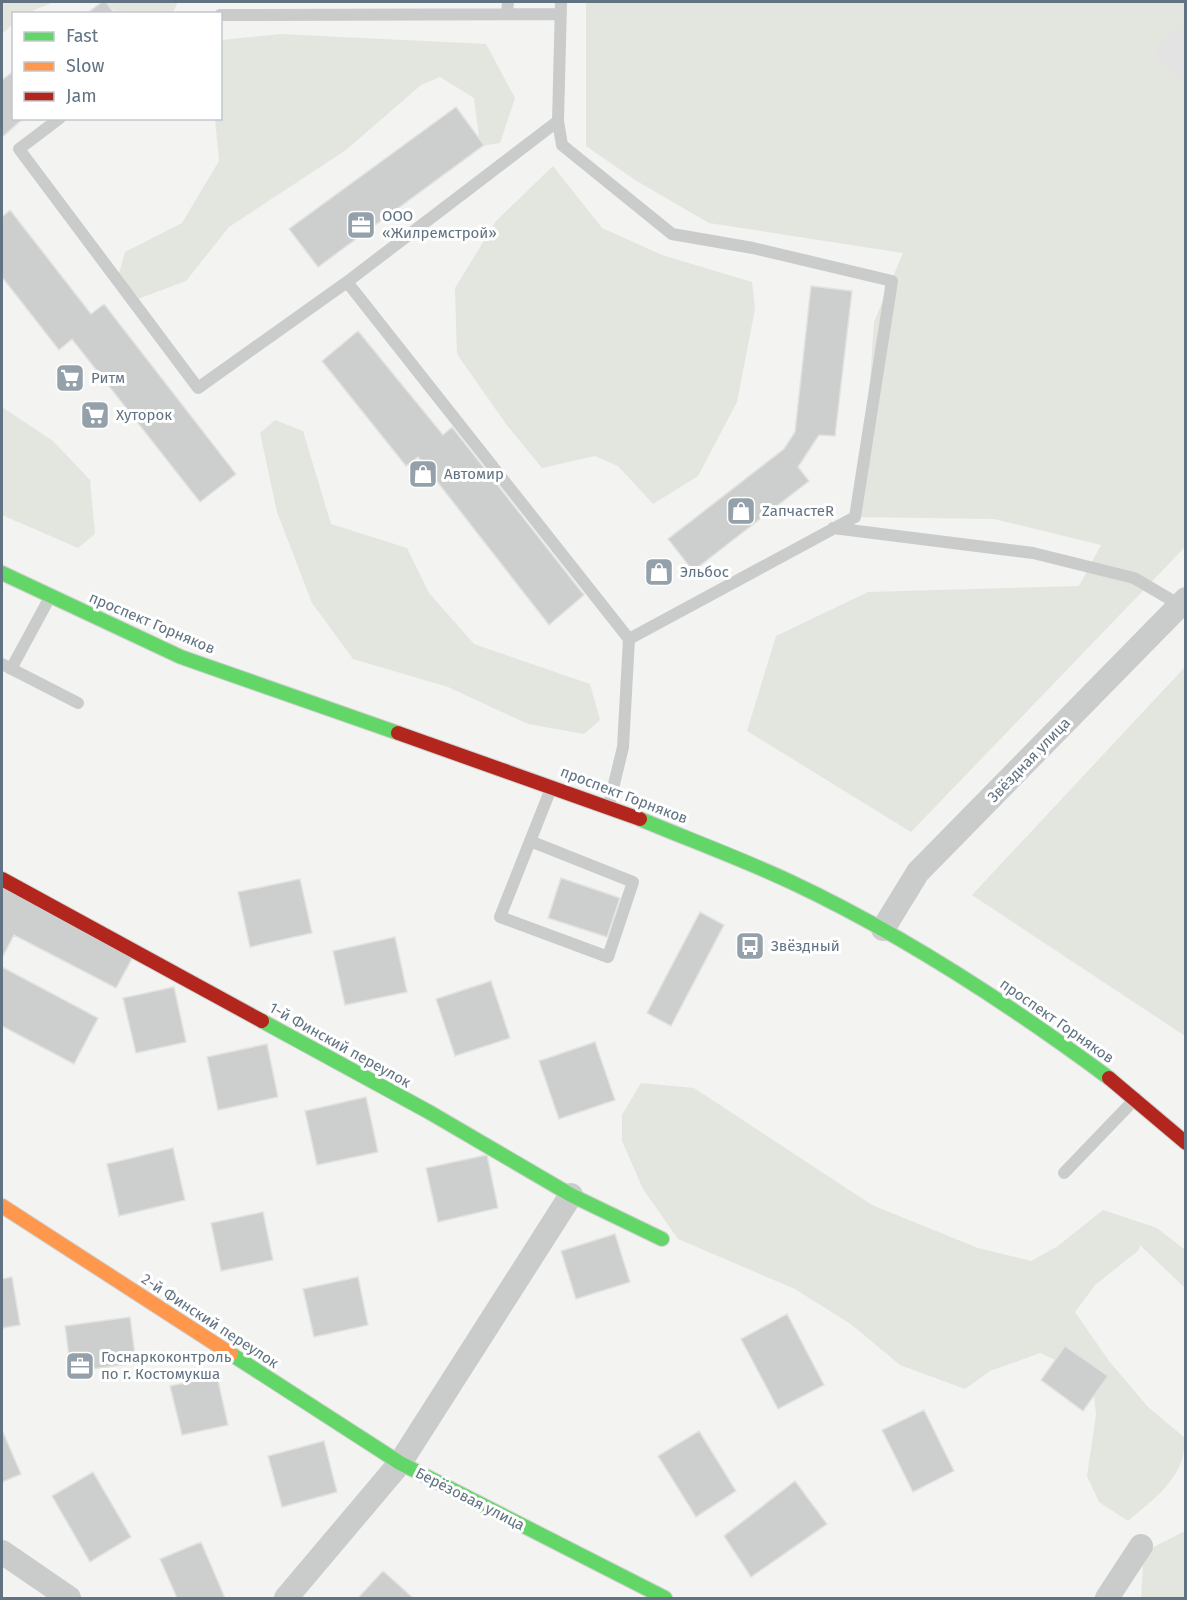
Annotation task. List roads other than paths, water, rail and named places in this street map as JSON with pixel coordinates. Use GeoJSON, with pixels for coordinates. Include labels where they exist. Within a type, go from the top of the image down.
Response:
{"type":"FeatureCollection","features":[{"type":"Feature","properties":{"kind":"street","name":"проспект Горняков"},"geometry":{"type":"LineString","coordinates":[[2,573],[181,657],[609,806],[791,882],[883,929],[1023,1014],[1136,1098],[1185,1143]]}},
{"type":"Feature","properties":{"kind":"street","name":"Звёздная улица"},"geometry":{"type":"LineString","coordinates":[[883,929],[918,873],[1183,602]]}},
{"type":"Feature","properties":{"kind":"street","name":"1-й Финский переулок"},"geometry":{"type":"LineString","coordinates":[[2,879],[429,1112],[571,1195],[662,1239]]}},
{"type":"Feature","properties":{"kind":"street"},"geometry":{"type":"LineString","coordinates":[[400,1463],[571,1195]]}},
{"type":"Feature","properties":{"kind":"street","name":"2-й Финский переулок"},"geometry":{"type":"LineString","coordinates":[[2,1206],[400,1463]]}},
{"type":"Feature","properties":{"kind":"street","name":"Берёзовая улица"},"geometry":{"type":"LineString","coordinates":[[286,1599],[400,1463],[664,1599]]}},
{"type":"Feature","properties":{"kind":"street"},"geometry":{"type":"LineString","coordinates":[[1107,1599],[1141,1546]]}},
{"type":"Feature","properties":{"kind":"street"},"geometry":{"type":"LineString","coordinates":[[2,1552],[69,1599]]}},
{"type":"Feature","properties":{"kind":"lane"},"geometry":{"type":"LineString","coordinates":[[222,15],[561,8],[558,121],[562,145],[672,234],[753,248],[892,280],[855,517],[629,639]]}},
{"type":"Feature","properties":{"kind":"lane"},"geometry":{"type":"LineString","coordinates":[[57,120],[19,149],[198,388],[347,282],[558,121]]}},
{"type":"Feature","properties":{"kind":"lane"},"geometry":{"type":"LineString","coordinates":[[347,282],[629,639],[624,747],[609,806]]}},
{"type":"Feature","properties":{"kind":"lane"},"geometry":{"type":"LineString","coordinates":[[833,528],[1033,554],[1134,578],[1183,602]]}},
{"type":"Feature","properties":{"kind":"lane"},"geometry":{"type":"LineString","coordinates":[[50,597],[6,666],[78,703]]}},
{"type":"Feature","properties":{"kind":"lane"},"geometry":{"type":"LineString","coordinates":[[530,841],[633,882],[608,957],[500,917],[552,785]]}},
{"type":"Feature","properties":{"kind":"lane"},"geometry":{"type":"LineString","coordinates":[[1064,1173],[1136,1098]]}},
{"type":"Feature","properties":{"kind":"place","name":"ООО «Жилремстрой»"},"geometry":{"type":"Point","coordinates":[361,225]}},
{"type":"Feature","properties":{"kind":"place","name":"Ритм"},"geometry":{"type":"Point","coordinates":[70,378]}},
{"type":"Feature","properties":{"kind":"place","name":"Хуторок"},"geometry":{"type":"Point","coordinates":[95,415]}},
{"type":"Feature","properties":{"kind":"place","name":"Автомир"},"geometry":{"type":"Point","coordinates":[423,474]}},
{"type":"Feature","properties":{"kind":"place","name":"ZапчастеR"},"geometry":{"type":"Point","coordinates":[741,511]}},
{"type":"Feature","properties":{"kind":"place","name":"Эльбос"},"geometry":{"type":"Point","coordinates":[659,572]}},
{"type":"Feature","properties":{"kind":"place","name":"Звёздный"},"geometry":{"type":"Point","coordinates":[750,946]}},
{"type":"Feature","properties":{"kind":"place","name":"Госнаркоконтроль по г. Костомукша"},"geometry":{"type":"Point","coordinates":[80,1366]}}]}
